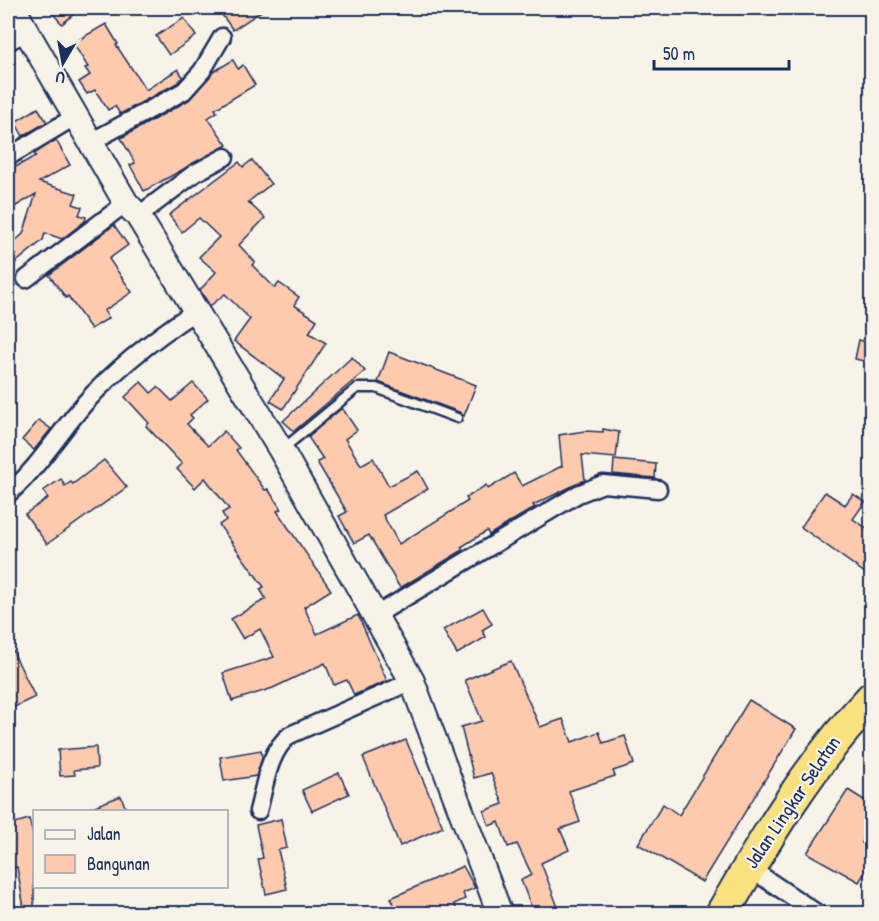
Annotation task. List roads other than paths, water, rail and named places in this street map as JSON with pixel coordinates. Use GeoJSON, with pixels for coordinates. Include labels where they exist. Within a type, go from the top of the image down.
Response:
{"type":"FeatureCollection","features":[{"type":"Feature","properties":{"kind":"highway","name":"Jalan Lingkar Selatan"},"geometry":{"type":"LineString","coordinates":[[722,914],[748,867],[799,786],[839,732],[872,698]]}},
{"type":"Feature","properties":{"kind":"street"},"geometry":{"type":"LineString","coordinates":[[13,8],[17,36],[76,116],[194,312],[281,450],[412,681],[500,914]]}},
{"type":"Feature","properties":{"kind":"street"},"geometry":{"type":"LineString","coordinates":[[91,142],[184,91],[202,71],[222,37]]}},
{"type":"Feature","properties":{"kind":"street"},"geometry":{"type":"LineString","coordinates":[[8,157],[76,116]]}},
{"type":"Feature","properties":{"kind":"street"},"geometry":{"type":"LineString","coordinates":[[26,279],[132,209],[225,157]]}},
{"type":"Feature","properties":{"kind":"street"},"geometry":{"type":"LineString","coordinates":[[8,494],[110,377],[157,337],[194,312]]}},
{"type":"Feature","properties":{"kind":"street"},"geometry":{"type":"LineString","coordinates":[[376,615],[578,494],[603,484],[658,489]]}},
{"type":"Feature","properties":{"kind":"street"},"geometry":{"type":"LineString","coordinates":[[258,811],[269,769],[282,741],[290,735],[412,681]]}},
{"type":"Feature","properties":{"kind":"street"},"geometry":{"type":"LineString","coordinates":[[748,867],[819,914]]}},
{"type":"Feature","properties":{"kind":"lane"},"geometry":{"type":"LineString","coordinates":[[281,450],[357,388],[376,388],[456,418]]}}]}
